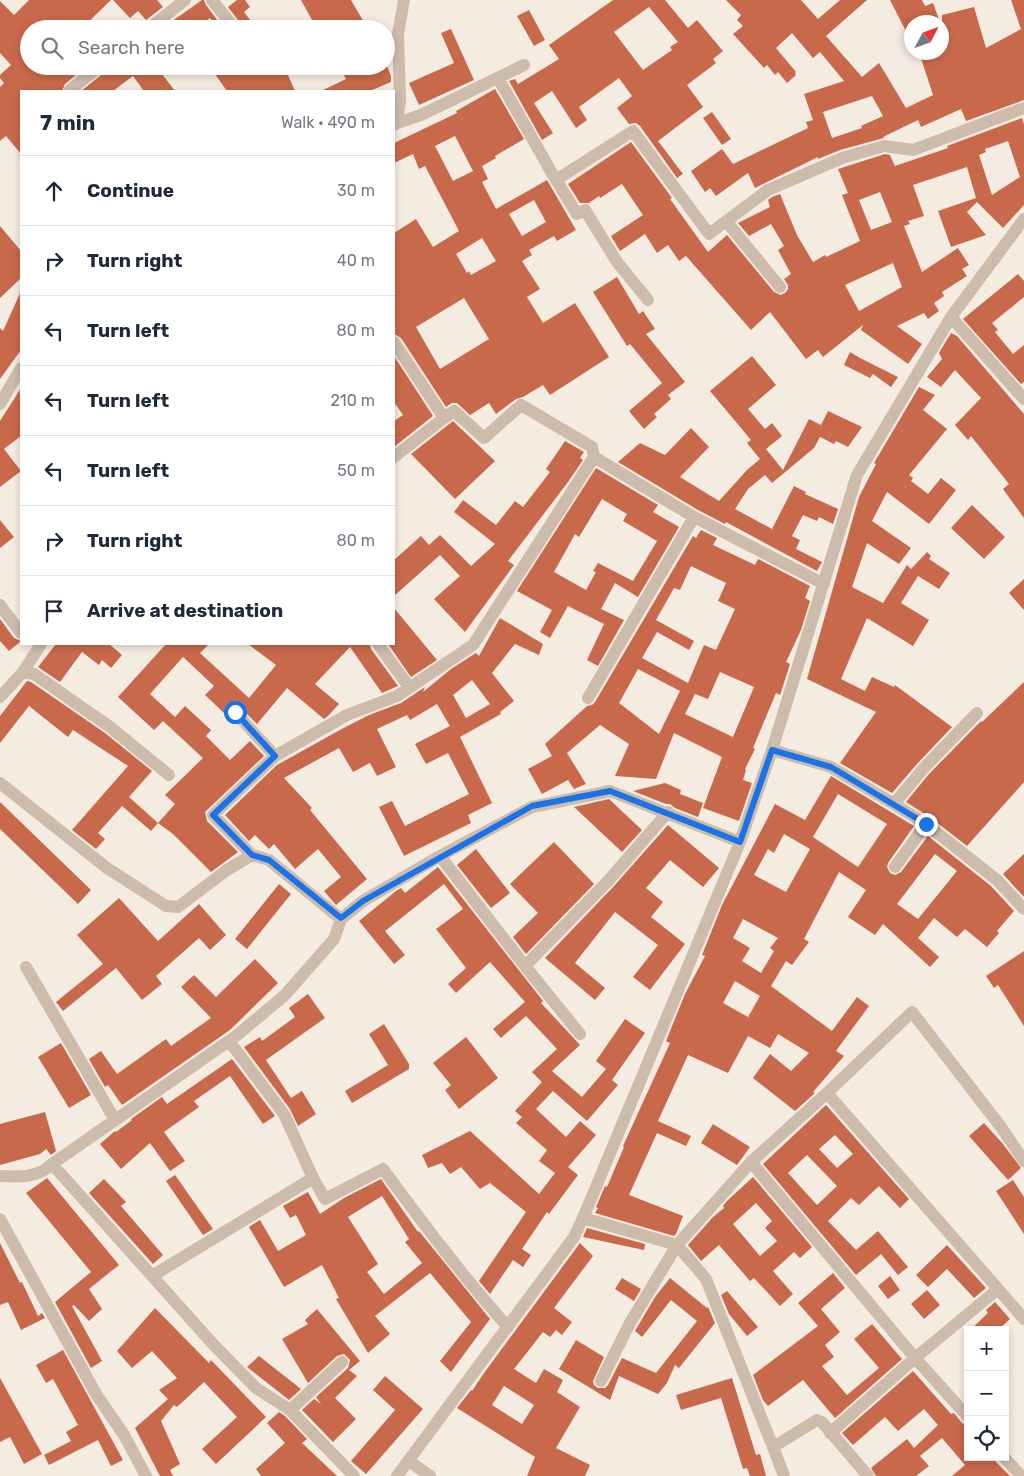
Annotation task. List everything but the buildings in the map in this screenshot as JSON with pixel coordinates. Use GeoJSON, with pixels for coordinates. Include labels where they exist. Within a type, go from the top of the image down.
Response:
{"type":"FeatureCollection","features":[{"type":"Feature","properties":{"kind":"street"},"geometry":{"type":"LineString","coordinates":[[159,20],[185,0]]}},
{"type":"Feature","properties":{"kind":"street"},"geometry":{"type":"LineString","coordinates":[[212,0],[228,20]]}},
{"type":"Feature","properties":{"kind":"street"},"geometry":{"type":"LineString","coordinates":[[395,124],[400,100],[398,34],[404,0]]}},
{"type":"Feature","properties":{"kind":"street"},"geometry":{"type":"LineString","coordinates":[[395,124],[421,115],[524,65]]}},
{"type":"Feature","properties":{"kind":"street"},"geometry":{"type":"LineString","coordinates":[[70,90],[89,75]]}},
{"type":"Feature","properties":{"kind":"street"},"geometry":{"type":"LineString","coordinates":[[498,78],[556,180],[578,214],[585,210],[617,262],[648,300]]}},
{"type":"Feature","properties":{"kind":"street"},"geometry":{"type":"LineString","coordinates":[[556,180],[633,131],[709,234],[768,190],[842,158],[884,146],[913,150],[1024,108]]}},
{"type":"Feature","properties":{"kind":"street"},"geometry":{"type":"LineString","coordinates":[[397,1476],[574,1237],[584,1218],[740,842],[772,750],[858,475],[951,317],[1024,219]]}},
{"type":"Feature","properties":{"kind":"street"},"geometry":{"type":"LineString","coordinates":[[726,221],[780,287]]}},
{"type":"Feature","properties":{"kind":"street"},"geometry":{"type":"LineString","coordinates":[[951,317],[1024,399]]}},
{"type":"Feature","properties":{"kind":"street"},"geometry":{"type":"LineString","coordinates":[[395,344],[444,418]]}},
{"type":"Feature","properties":{"kind":"street"},"geometry":{"type":"LineString","coordinates":[[0,404],[20,370]]}},
{"type":"Feature","properties":{"kind":"street"},"geometry":{"type":"LineString","coordinates":[[341,918],[269,860],[252,855],[213,815],[275,756],[347,715],[396,696],[473,645],[594,457],[592,447],[521,405],[484,438],[454,411],[395,456]]}},
{"type":"Feature","properties":{"kind":"street"},"geometry":{"type":"LineString","coordinates":[[594,457],[694,517],[824,584]]}},
{"type":"Feature","properties":{"kind":"street"},"geometry":{"type":"LineString","coordinates":[[588,698],[694,517]]}},
{"type":"Feature","properties":{"kind":"street"},"geometry":{"type":"LineString","coordinates":[[0,605],[20,632]]}},
{"type":"Feature","properties":{"kind":"street"},"geometry":{"type":"LineString","coordinates":[[379,645],[409,688]]}},
{"type":"Feature","properties":{"kind":"street"},"geometry":{"type":"LineString","coordinates":[[0,697],[23,672],[36,646]]}},
{"type":"Feature","properties":{"kind":"street"},"geometry":{"type":"LineString","coordinates":[[23,672],[34,674],[50,684],[110,727],[169,775]]}},
{"type":"Feature","properties":{"kind":"street"},"geometry":{"type":"LineString","coordinates":[[235,712],[275,756]]}},
{"type":"Feature","properties":{"kind":"street"},"geometry":{"type":"LineString","coordinates":[[894,804],[923,769],[977,713]]}},
{"type":"Feature","properties":{"kind":"street"},"geometry":{"type":"LineString","coordinates":[[772,750],[831,767],[926,824],[997,880],[1024,909]]}},
{"type":"Feature","properties":{"kind":"street"},"geometry":{"type":"LineString","coordinates":[[0,783],[107,868],[166,906],[178,907],[227,870],[252,855]]}},
{"type":"Feature","properties":{"kind":"street"},"geometry":{"type":"LineString","coordinates":[[0,1176],[25,1177],[46,1170],[229,1040],[285,995],[334,939],[341,918],[363,901],[532,806],[610,791],[668,812],[686,822],[740,842]]}},
{"type":"Feature","properties":{"kind":"street"},"geometry":{"type":"LineString","coordinates":[[525,966],[608,881],[668,812]]}},
{"type":"Feature","properties":{"kind":"street"},"geometry":{"type":"LineString","coordinates":[[895,867],[926,824]]}},
{"type":"Feature","properties":{"kind":"street"},"geometry":{"type":"LineString","coordinates":[[440,856],[580,1034]]}},
{"type":"Feature","properties":{"kind":"street"},"geometry":{"type":"LineString","coordinates":[[26,967],[115,1120]]}},
{"type":"Feature","properties":{"kind":"street"},"geometry":{"type":"LineString","coordinates":[[602,1381],[630,1323],[677,1245],[751,1162],[912,1012],[1001,1127],[1024,1161]]}},
{"type":"Feature","properties":{"kind":"street"},"geometry":{"type":"LineString","coordinates":[[229,1040],[284,1114],[313,1178],[325,1199],[383,1169],[440,1245],[508,1326]]}},
{"type":"Feature","properties":{"kind":"street"},"geometry":{"type":"LineString","coordinates":[[827,1093],[1024,1319]]}},
{"type":"Feature","properties":{"kind":"street"},"geometry":{"type":"LineString","coordinates":[[751,1162],[915,1358],[967,1416]]}},
{"type":"Feature","properties":{"kind":"street"},"geometry":{"type":"LineString","coordinates":[[52,1164],[212,1343],[256,1388],[290,1410],[354,1476]]}},
{"type":"Feature","properties":{"kind":"street"},"geometry":{"type":"LineString","coordinates":[[152,1276],[313,1178]]}},
{"type":"Feature","properties":{"kind":"street"},"geometry":{"type":"LineString","coordinates":[[584,1218],[677,1245],[706,1279],[784,1476]]}},
{"type":"Feature","properties":{"kind":"street"},"geometry":{"type":"LineString","coordinates":[[0,1219],[96,1394],[124,1435],[146,1476]]}},
{"type":"Feature","properties":{"kind":"street"},"geometry":{"type":"LineString","coordinates":[[830,1433],[915,1358],[998,1290]]}},
{"type":"Feature","properties":{"kind":"street"},"geometry":{"type":"LineString","coordinates":[[290,1410],[342,1362]]}},
{"type":"Feature","properties":{"kind":"street"},"geometry":{"type":"LineString","coordinates":[[773,1447],[817,1420],[822,1422],[868,1476]]}},
{"type":"Feature","properties":{"kind":"street"},"geometry":{"type":"LineString","coordinates":[[409,1461],[430,1476]]}},
{"type":"Feature","properties":{"kind":"street"},"geometry":{"type":"LineString","coordinates":[[1008,1461],[1021,1476]]}},
{"type":"Feature","properties":{"kind":"route"},"geometry":{"type":"LineString","coordinates":[[235,712],[275,756],[213,815],[252,855],[269,860],[341,918],[363,901],[532,806],[578,796],[610,791],[668,812],[686,822],[740,842],[772,750],[831,767],[926,824]]}}]}
